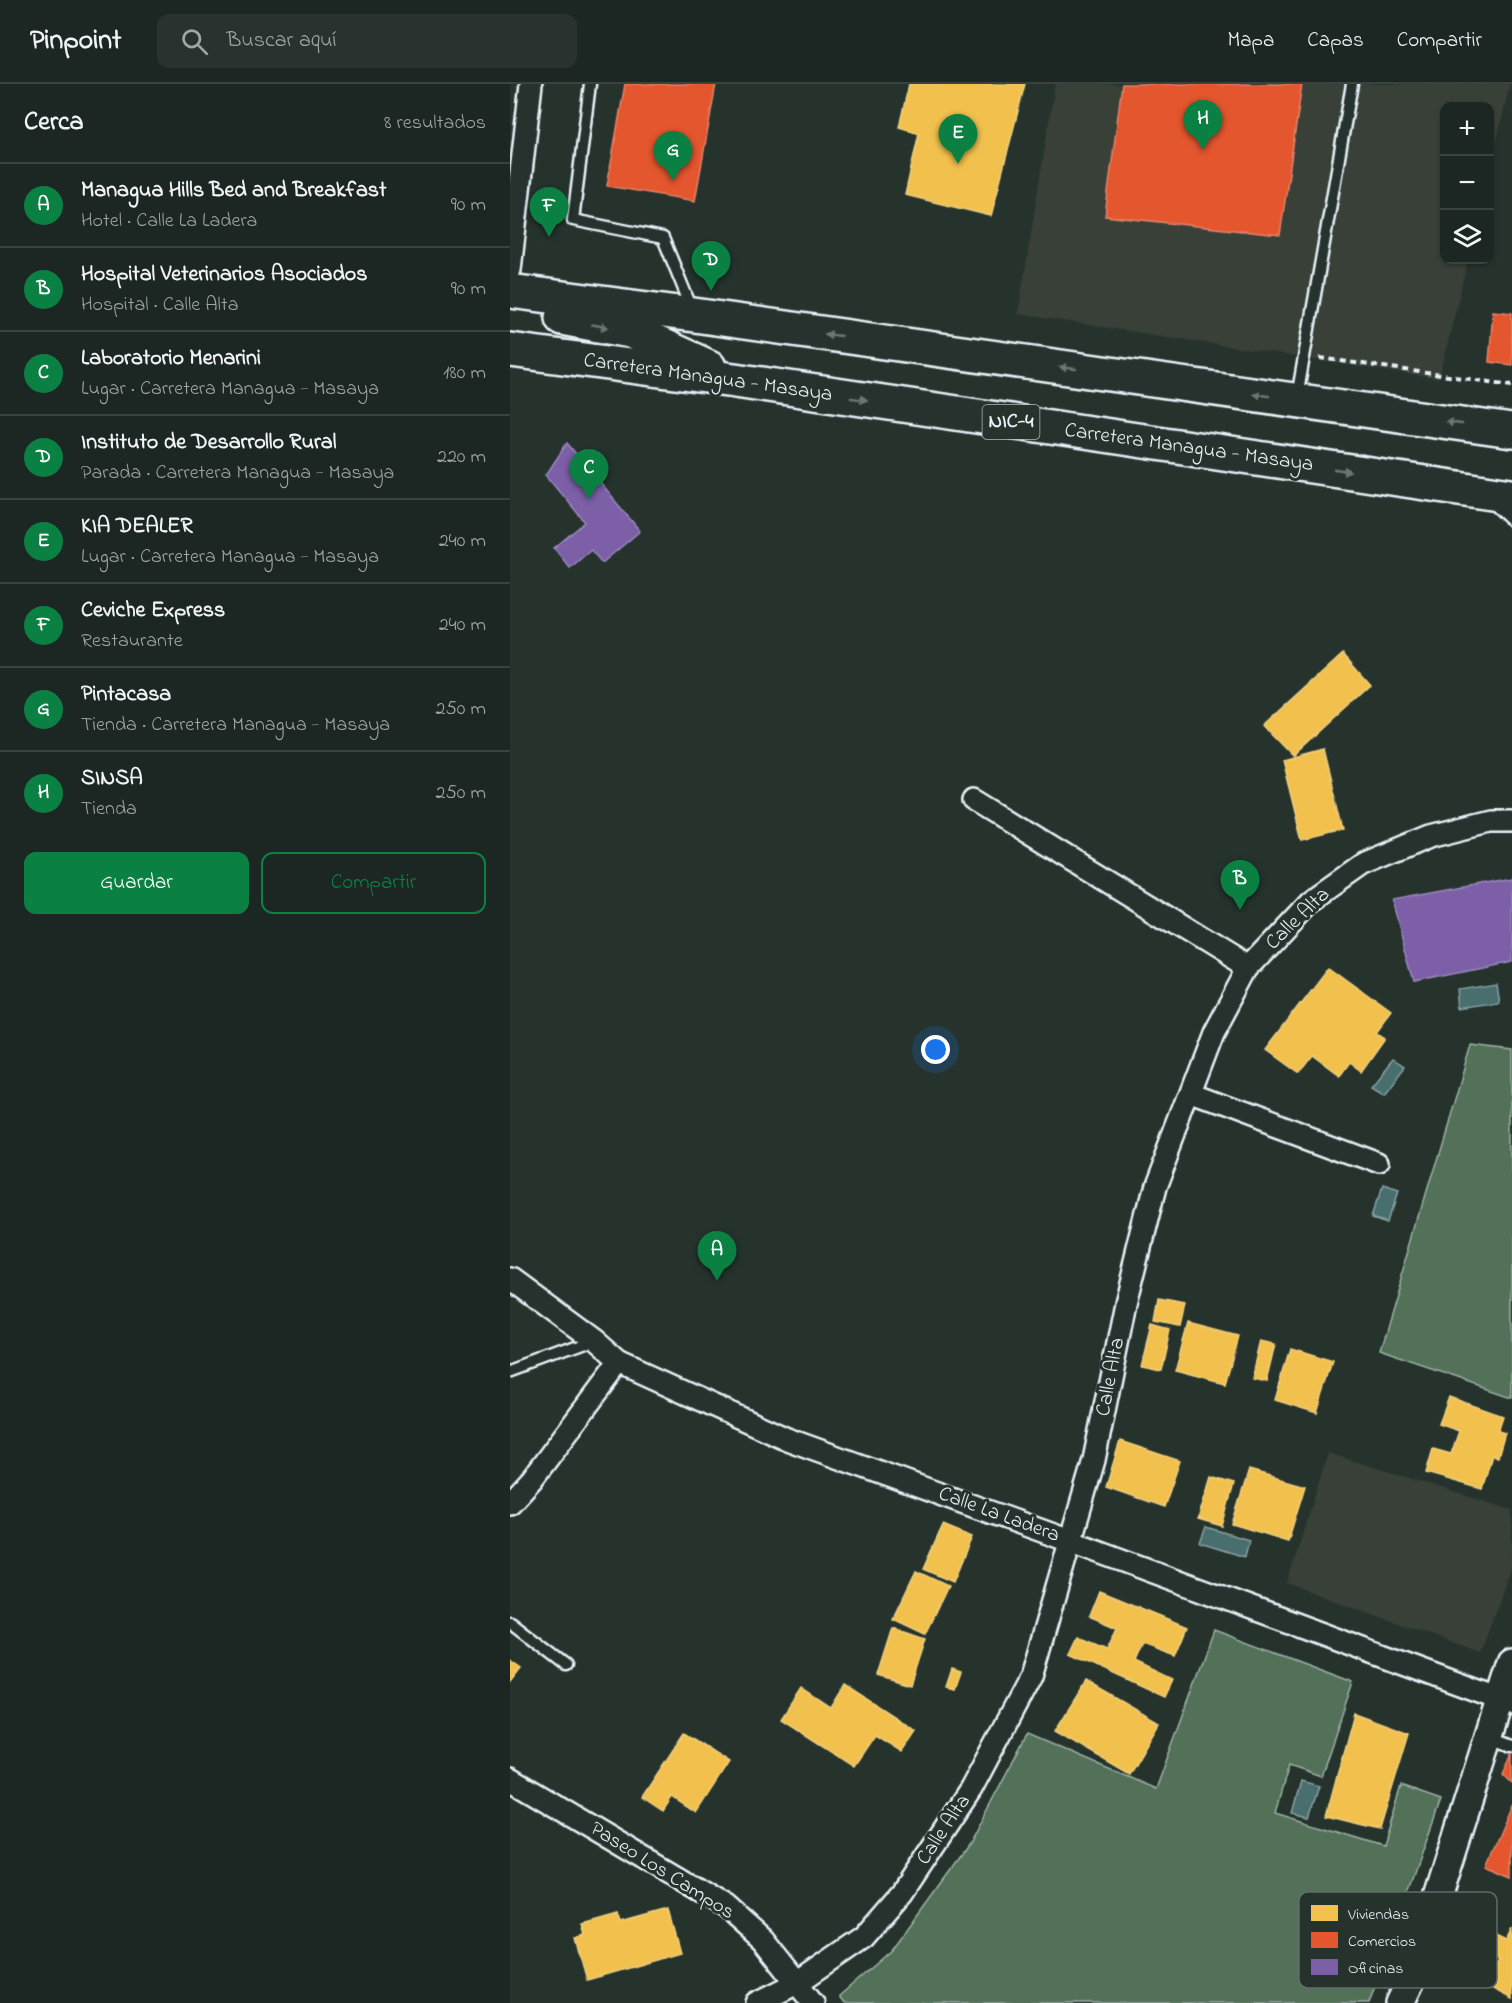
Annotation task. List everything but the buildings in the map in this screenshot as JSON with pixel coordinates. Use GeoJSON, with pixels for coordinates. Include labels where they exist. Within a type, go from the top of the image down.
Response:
{"type":"FeatureCollection","features":[{"type":"Feature","properties":{"kind":"highway"},"geometry":{"type":"LineString","coordinates":[[510,291],[1512,431]]}},
{"type":"Feature","properties":{"kind":"highway"},"geometry":{"type":"LineString","coordinates":[[510,291],[528,312],[630,331],[735,380]]}},
{"type":"Feature","properties":{"kind":"highway","name":"Carretera Managua - Masaya"},"geometry":{"type":"LineString","coordinates":[[510,351],[735,380],[1497,494]]}},
{"type":"Feature","properties":{"kind":"street"},"geometry":{"type":"LineString","coordinates":[[510,270],[531,84]]}},
{"type":"Feature","properties":{"kind":"street"},"geometry":{"type":"LineString","coordinates":[[974,800],[1248,968]]}},
{"type":"Feature","properties":{"kind":"street","name":"Calle Alta"},"geometry":{"type":"LineString","coordinates":[[757,2003],[797,1983],[864,1937],[902,1893],[971,1788],[1031,1676],[1094,1460],[1126,1303],[1155,1186],[1214,1032],[1248,968],[1312,900],[1363,864],[1431,836],[1491,821],[1512,821]]}},
{"type":"Feature","properties":{"kind":"street"},"geometry":{"type":"LineString","coordinates":[[1191,1094],[1379,1164]]}},
{"type":"Feature","properties":{"kind":"street","name":"Calle La Ladera"},"geometry":{"type":"LineString","coordinates":[[510,1279],[594,1341],[620,1364],[787,1439],[1506,1702]]}},
{"type":"Feature","properties":{"kind":"street"},"geometry":{"type":"LineString","coordinates":[[510,1503],[532,1479],[620,1364]]}},
{"type":"Feature","properties":{"kind":"street"},"geometry":{"type":"LineString","coordinates":[[1444,1892],[1500,1741],[1512,1663]]}},
{"type":"Feature","properties":{"kind":"street","name":"Paseo Los Campos"},"geometry":{"type":"LineString","coordinates":[[510,1779],[726,1907],[763,1940],[813,2003]]}},
{"type":"Feature","properties":{"kind":"street"},"geometry":{"type":"LineString","coordinates":[[1400,2003],[1407,1988]]}},
{"type":"Feature","properties":{"kind":"lane"},"geometry":{"type":"LineString","coordinates":[[590,84],[573,220],[663,238],[694,315]]}},
{"type":"Feature","properties":{"kind":"lane"},"geometry":{"type":"LineString","coordinates":[[1297,400],[1352,84]]}},
{"type":"Feature","properties":{"kind":"lane"},"geometry":{"type":"LineString","coordinates":[[1497,494],[1512,521]]}},
{"type":"Feature","properties":{"kind":"lane"},"geometry":{"type":"LineString","coordinates":[[510,1372],[594,1341]]}},
{"type":"Feature","properties":{"kind":"lane"},"geometry":{"type":"LineString","coordinates":[[510,1622],[566,1665]]}},
{"type":"Feature","properties":{"kind":"path"},"geometry":{"type":"LineString","coordinates":[[1305,356],[1512,386]]}},
{"type":"Feature","properties":{"kind":"shaded area"},"geometry":{"type":"Polygon","coordinates":[[[1055,84],[1510,84],[1494,153],[1494,102],[1440,102],[1440,264],[1467,264],[1439,379],[1018,314],[1055,84]]]}},
{"type":"Feature","properties":{"kind":"shaded area"},"geometry":{"type":"Polygon","coordinates":[[[1328,1453],[1512,1510],[1512,1566],[1480,1653],[1287,1583],[1328,1453]]]}},
{"type":"Feature","properties":{"kind":"green space"},"geometry":{"type":"Polygon","coordinates":[[[1470,1045],[1512,1050],[1512,1398],[1379,1353],[1470,1045]]]}},
{"type":"Feature","properties":{"kind":"green space"},"geometry":{"type":"Polygon","coordinates":[[[1214,1630],[1353,1682],[1321,1776],[1289,1765],[1275,1813],[1383,1846],[1401,1786],[1441,1800],[1408,1892],[1299,1892],[1299,1988],[1374,1988],[1369,2003],[844,2003],[839,1996],[892,1950],[969,1844],[1027,1734],[1156,1789],[1214,1630]]]}},
{"type":"Feature","properties":{"kind":"water"},"geometry":{"type":"Polygon","coordinates":[[[1496,983],[1499,1001],[1462,1007],[1460,989],[1496,983]]]}},
{"type":"Feature","properties":{"kind":"water"},"geometry":{"type":"Polygon","coordinates":[[[1393,1058],[1405,1066],[1384,1093],[1371,1085],[1393,1058]]]}},
{"type":"Feature","properties":{"kind":"water"},"geometry":{"type":"Polygon","coordinates":[[[1382,1189],[1397,1194],[1388,1221],[1373,1216],[1382,1189]]]}},
{"type":"Feature","properties":{"kind":"water"},"geometry":{"type":"Polygon","coordinates":[[[1206,1527],[1249,1540],[1245,1557],[1200,1543],[1206,1527]]]}},
{"type":"Feature","properties":{"kind":"water"},"geometry":{"type":"Polygon","coordinates":[[[1301,1781],[1319,1786],[1309,1817],[1292,1813],[1301,1781]]]}},
{"type":"Feature","properties":{"kind":"place","name":"SINSA"},"geometry":{"type":"Point","coordinates":[1203,150]}},
{"type":"Feature","properties":{"kind":"place","name":"KIA DEALER"},"geometry":{"type":"Point","coordinates":[958,164]}},
{"type":"Feature","properties":{"kind":"place","name":"Pintacasa"},"geometry":{"type":"Point","coordinates":[673,181]}},
{"type":"Feature","properties":{"kind":"place","name":"Ceviche Express"},"geometry":{"type":"Point","coordinates":[549,237]}},
{"type":"Feature","properties":{"kind":"place","name":"Instituto de Desarrollo Rural"},"geometry":{"type":"Point","coordinates":[711,291]}},
{"type":"Feature","properties":{"kind":"place","name":"Laboratorio Menarini"},"geometry":{"type":"Point","coordinates":[589,499]}},
{"type":"Feature","properties":{"kind":"place","name":"Hospital Veterinarios Asociados"},"geometry":{"type":"Point","coordinates":[1240,910]}},
{"type":"Feature","properties":{"kind":"place","name":"Managua Hills Bed and Breakfast"},"geometry":{"type":"Point","coordinates":[717,1281]}}]}
